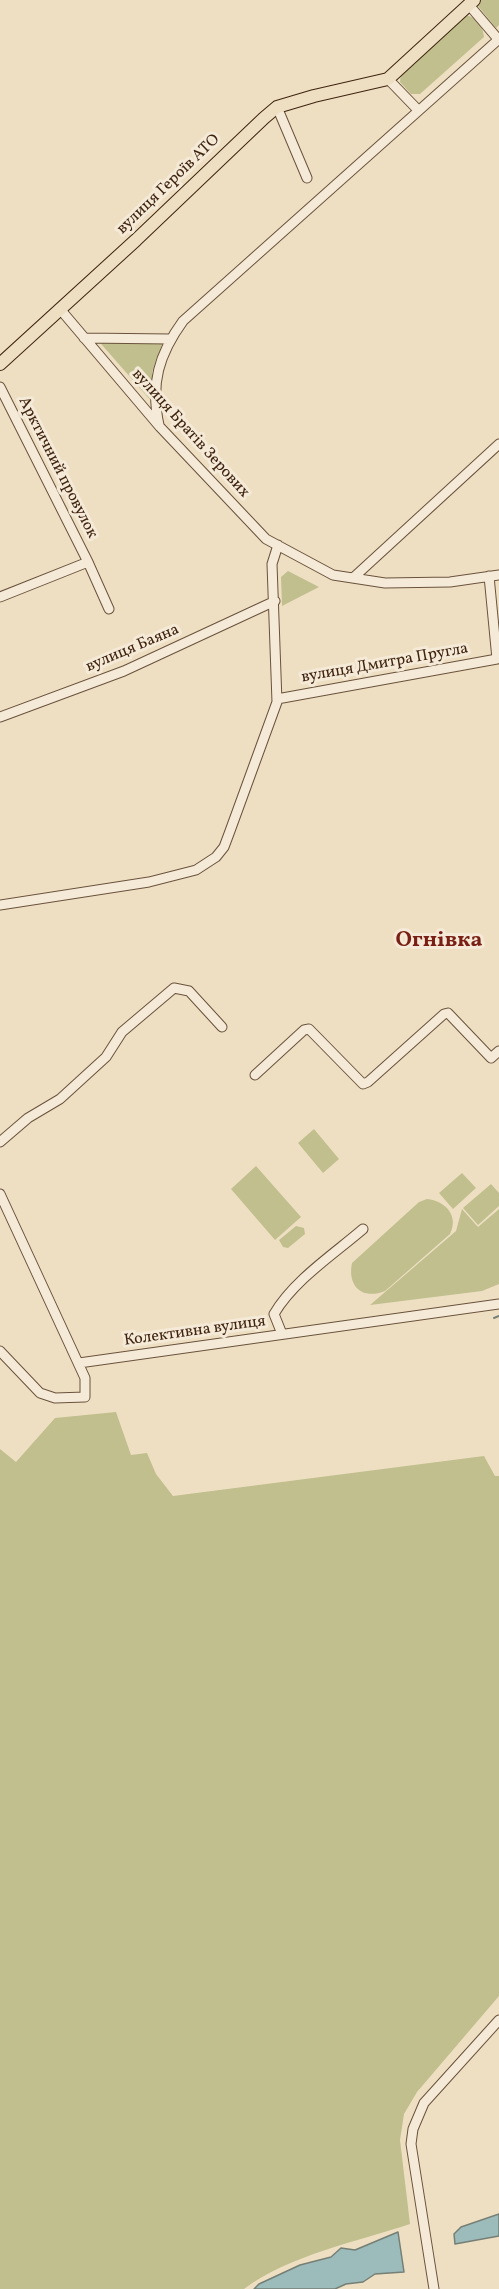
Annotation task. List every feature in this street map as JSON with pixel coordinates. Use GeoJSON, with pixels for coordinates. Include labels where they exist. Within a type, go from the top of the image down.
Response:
{"type":"FeatureCollection","features":[{"type":"Feature","properties":{"kind":"main road","name":"вулиця Героїв АТО"},"geometry":{"type":"LineString","coordinates":[[0,364],[277,107],[388,79],[471,2]]}},
{"type":"Feature","properties":{"kind":"street","name":"вулиця Героїв АТО"},"geometry":{"type":"LineString","coordinates":[[160,427],[155,387],[160,364],[170,339],[193,311],[499,39],[471,2]]}},
{"type":"Feature","properties":{"kind":"street"},"geometry":{"type":"LineString","coordinates":[[388,79],[418,110]]}},
{"type":"Feature","properties":{"kind":"street"},"geometry":{"type":"LineString","coordinates":[[277,107],[307,178]]}},
{"type":"Feature","properties":{"kind":"street","name":"вулиця Братів Зерових"},"geometry":{"type":"LineString","coordinates":[[60,309],[160,427],[266,539],[333,575],[385,583],[450,582],[494,576]]}},
{"type":"Feature","properties":{"kind":"street"},"geometry":{"type":"LineString","coordinates":[[84,338],[170,339]]}},
{"type":"Feature","properties":{"kind":"street","name":"Арктичний провулок"},"geometry":{"type":"LineString","coordinates":[[0,387],[88,562],[109,609]]}},
{"type":"Feature","properties":{"kind":"street"},"geometry":{"type":"LineString","coordinates":[[353,578],[499,444]]}},
{"type":"Feature","properties":{"kind":"street","name":"вулиця Дмитра Пругла"},"geometry":{"type":"LineString","coordinates":[[0,905],[149,882],[196,870],[208,864],[224,847],[277,699],[272,564],[278,545]]}},
{"type":"Feature","properties":{"kind":"street","name":"Арктичний провулок"},"geometry":{"type":"LineString","coordinates":[[0,597],[88,562]]}},
{"type":"Feature","properties":{"kind":"street"},"geometry":{"type":"LineString","coordinates":[[494,576],[498,660]]}},
{"type":"Feature","properties":{"kind":"street","name":"вулиця Баяна"},"geometry":{"type":"LineString","coordinates":[[0,717],[124,671],[275,601]]}},
{"type":"Feature","properties":{"kind":"street","name":"вулиця Дмитра Пругла"},"geometry":{"type":"LineString","coordinates":[[277,699],[498,660]]}},
{"type":"Feature","properties":{"kind":"street"},"geometry":{"type":"LineString","coordinates":[[0,1142],[28,1118],[60,1099],[106,1057],[122,1032],[174,988],[189,991],[222,1028]]}},
{"type":"Feature","properties":{"kind":"street"},"geometry":{"type":"LineString","coordinates":[[255,1075],[304,1030],[309,1029],[363,1084],[448,1013],[491,1058],[499,1051]]}},
{"type":"Feature","properties":{"kind":"street"},"geometry":{"type":"LineString","coordinates":[[0,1194],[86,1378],[85,1397],[55,1398],[40,1393],[0,1351]]}},
{"type":"Feature","properties":{"kind":"street"},"geometry":{"type":"LineString","coordinates":[[282,1334],[274,1314],[281,1303],[363,1228]]}},
{"type":"Feature","properties":{"kind":"street","name":"Колективна вулиця"},"geometry":{"type":"LineString","coordinates":[[79,1363],[499,1304]]}},
{"type":"Feature","properties":{"kind":"street"},"geometry":{"type":"LineString","coordinates":[[434,2289],[411,2144],[413,2129],[424,2103],[499,2020]]}},
{"type":"Feature","properties":{"kind":"shaded area"},"geometry":{"type":"Polygon","coordinates":[[[479,0],[499,0],[499,25],[496,28],[478,6],[479,0]]]}},
{"type":"Feature","properties":{"kind":"shaded area"},"geometry":{"type":"Polygon","coordinates":[[[465,15],[479,23],[484,37],[420,94],[411,94],[400,82],[401,73],[465,15]]]}},
{"type":"Feature","properties":{"kind":"shaded area"},"geometry":{"type":"Polygon","coordinates":[[[95,337],[164,339],[152,372],[152,402],[95,337]]]}},
{"type":"Feature","properties":{"kind":"shaded area"},"geometry":{"type":"Polygon","coordinates":[[[288,571],[319,587],[282,606],[281,577],[288,571]]]}},
{"type":"Feature","properties":{"kind":"shaded area"},"geometry":{"type":"Polygon","coordinates":[[[314,1129],[339,1159],[323,1173],[298,1143],[314,1129]]]}},
{"type":"Feature","properties":{"kind":"shaded area"},"geometry":{"type":"Polygon","coordinates":[[[256,1166],[301,1217],[275,1240],[231,1189],[256,1166]]]}},
{"type":"Feature","properties":{"kind":"shaded area"},"geometry":{"type":"Polygon","coordinates":[[[462,1173],[476,1188],[453,1209],[439,1193],[462,1173]]]}},
{"type":"Feature","properties":{"kind":"shaded area"},"geometry":{"type":"Polygon","coordinates":[[[491,1184],[499,1193],[499,1206],[478,1225],[463,1208],[491,1184]]]}},
{"type":"Feature","properties":{"kind":"shaded area"},"geometry":{"type":"Polygon","coordinates":[[[427,1199],[440,1203],[449,1211],[453,1221],[450,1234],[385,1291],[370,1294],[358,1289],[352,1279],[352,1263],[419,1202],[427,1199]]]}},
{"type":"Feature","properties":{"kind":"shaded area"},"geometry":{"type":"Polygon","coordinates":[[[462,1209],[478,1227],[499,1209],[499,1284],[482,1291],[370,1305],[456,1231],[462,1209]]]}},
{"type":"Feature","properties":{"kind":"shaded area"},"geometry":{"type":"Polygon","coordinates":[[[296,1226],[304,1228],[305,1234],[288,1248],[283,1247],[279,1240],[296,1226]]]}},
{"type":"Feature","properties":{"kind":"shaded area"},"geometry":{"type":"Polygon","coordinates":[[[116,1412],[131,1455],[147,1453],[156,1474],[173,1496],[484,1456],[495,1476],[499,1476],[499,1996],[417,2092],[404,2114],[400,2140],[410,2224],[302,2258],[261,2277],[244,2289],[0,2289],[0,1449],[16,1462],[55,1418],[116,1412]]]}},
{"type":"Feature","properties":{"kind":"water"},"geometry":{"type":"Polygon","coordinates":[[[499,2214],[499,2236],[455,2244],[454,2234],[461,2227],[499,2214]]]}},
{"type":"Feature","properties":{"kind":"water"},"geometry":{"type":"Polygon","coordinates":[[[398,2232],[404,2272],[375,2274],[363,2282],[346,2284],[335,2289],[254,2289],[259,2284],[300,2265],[331,2257],[341,2248],[355,2250],[398,2232]]]}},
{"type":"Feature","properties":{"kind":"waterway"},"geometry":{"type":"LineString","coordinates":[[494,1318],[499,1316]]}},
{"type":"Feature","properties":{"kind":"district","name":"Огнівка"},"geometry":{"type":"Point","coordinates":[439,942]}}]}
